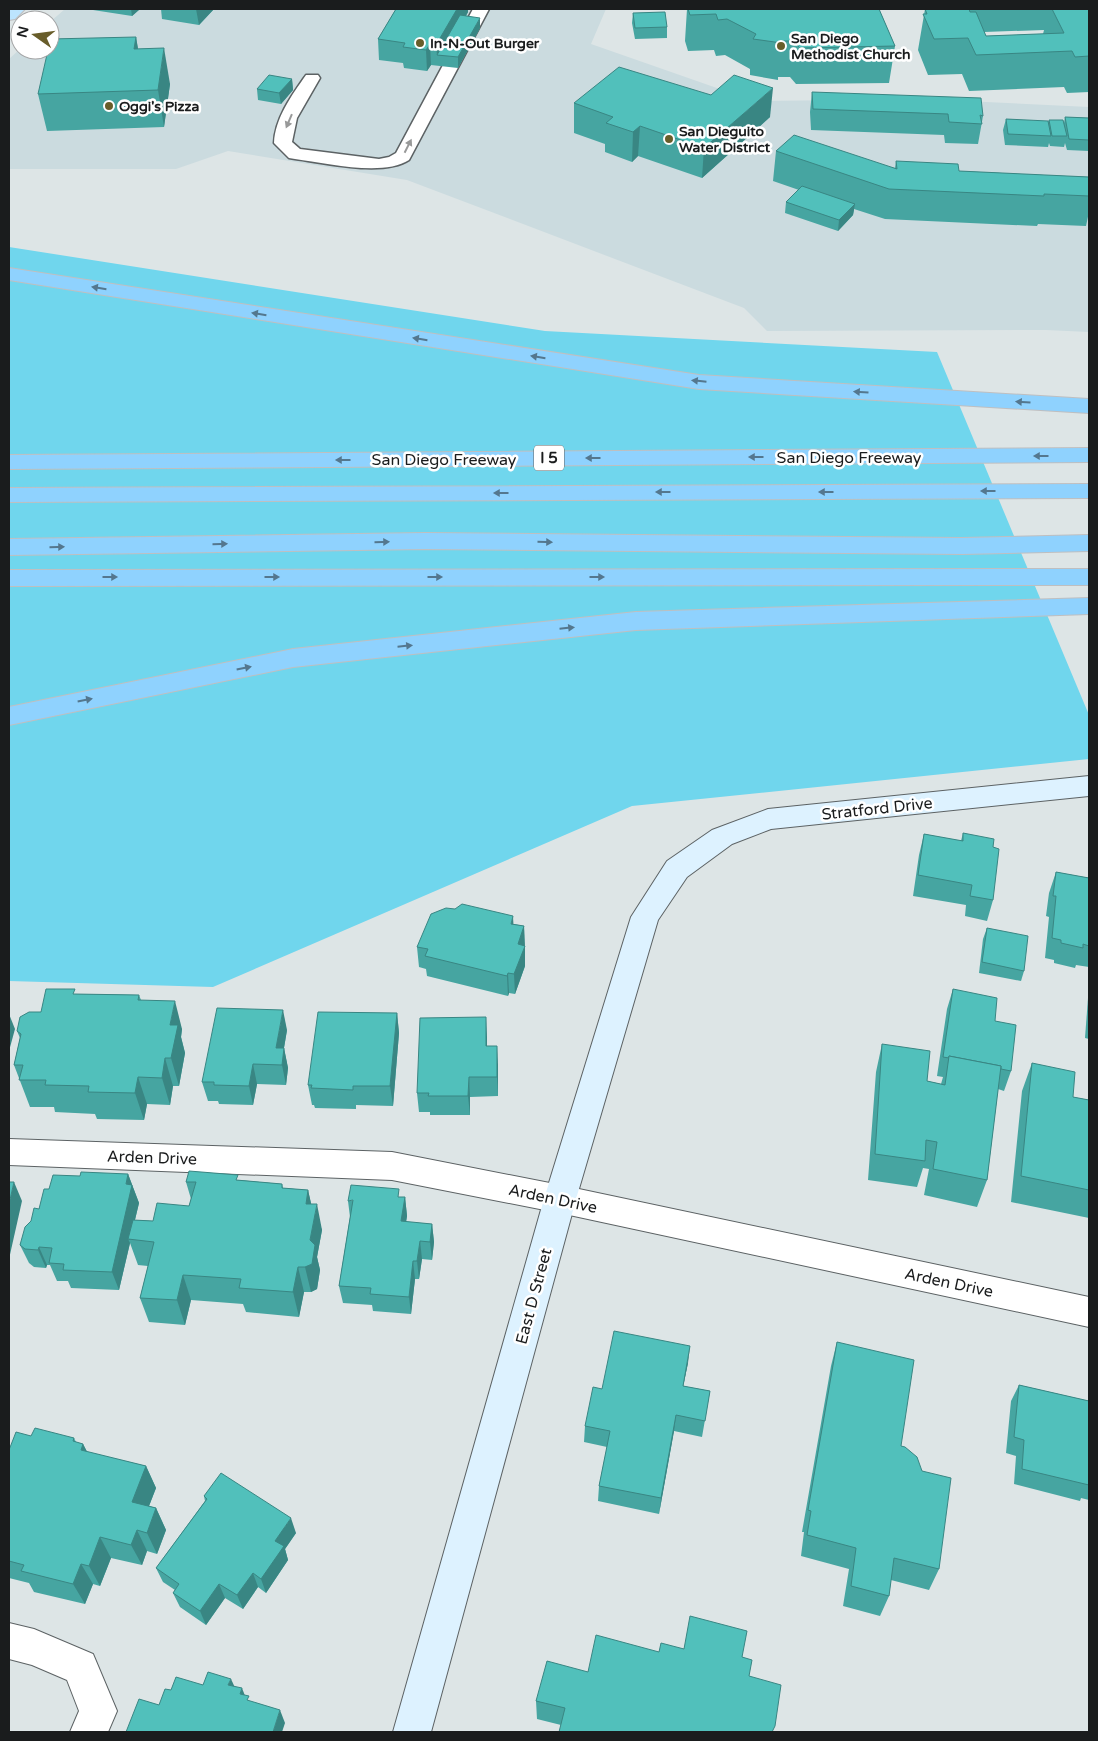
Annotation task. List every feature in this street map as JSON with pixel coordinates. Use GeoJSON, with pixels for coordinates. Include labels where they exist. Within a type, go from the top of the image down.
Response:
{"type":"FeatureCollection","features":[{"type":"Feature","properties":{"kind":"highway"},"geometry":{"type":"LineString","coordinates":[[9,274],[699,382],[1089,406]]}},
{"type":"Feature","properties":{"kind":"highway","name":"San Diego Freeway"},"geometry":{"type":"LineString","coordinates":[[9,462],[1089,455]]}},
{"type":"Feature","properties":{"kind":"highway"},"geometry":{"type":"LineString","coordinates":[[9,494],[1089,491]]}},
{"type":"Feature","properties":{"kind":"highway"},"geometry":{"type":"LineString","coordinates":[[9,547],[424,541],[962,546],[1089,543]]}},
{"type":"Feature","properties":{"kind":"highway"},"geometry":{"type":"LineString","coordinates":[[9,578],[1089,576]]}},
{"type":"Feature","properties":{"kind":"highway"},"geometry":{"type":"LineString","coordinates":[[9,716],[293,658],[636,621],[1089,606]]}},
{"type":"Feature","properties":{"kind":"main road"},"geometry":{"type":"LineString","coordinates":[[9,15],[16,9]]}},
{"type":"Feature","properties":{"kind":"street","name":"Stratford Drive"},"geometry":{"type":"LineString","coordinates":[[677,869],[722,837],[768,819],[1089,786]]}},
{"type":"Feature","properties":{"kind":"street","name":"East D Street"},"geometry":{"type":"LineString","coordinates":[[412,1732],[560,1199],[645,917],[677,869]]}},
{"type":"Feature","properties":{"kind":"street","name":"Arden Drive"},"geometry":{"type":"LineString","coordinates":[[9,1152],[392,1166],[560,1199],[1089,1312]]}},
{"type":"Feature","properties":{"kind":"street"},"geometry":{"type":"LineString","coordinates":[[9,1641],[34,1647],[80,1667],[98,1710],[89,1732]]}},
{"type":"Feature","properties":{"kind":"lane"},"geometry":{"type":"LineString","coordinates":[[312,78],[290,117],[282,135],[283,143],[295,154],[378,164],[394,162],[403,156],[481,9]]}},
{"type":"Feature","properties":{"kind":"shaded area"},"geometry":{"type":"Polygon","coordinates":[[[65,9],[606,9],[591,44],[754,101],[922,99],[1089,107],[1089,332],[1046,330],[767,331],[744,308],[407,180],[228,151],[176,169],[9,169],[9,59],[60,60],[60,13],[65,9]]]}},
{"type":"Feature","properties":{"kind":"shaded area"},"geometry":{"type":"Polygon","coordinates":[[[9,247],[545,331],[937,352],[1089,715],[1089,759],[632,806],[213,987],[9,981],[9,247]]]}},
{"type":"Feature","properties":{"kind":"building"},"geometry":{"type":"Polygon","coordinates":[[[396,9],[457,9],[436,45],[430,44],[426,50],[403,47],[405,43],[378,39],[396,9]]]}},
{"type":"Feature","properties":{"kind":"building"},"geometry":{"type":"Polygon","coordinates":[[[688,9],[879,9],[895,46],[800,48],[793,41],[781,41],[782,43],[753,39],[756,34],[727,19],[718,20],[716,14],[690,15],[688,9]]]}},
{"type":"Feature","properties":{"kind":"building"},"geometry":{"type":"Polygon","coordinates":[[[925,9],[969,9],[970,12],[976,12],[986,36],[1064,33],[1052,9],[1089,9],[1089,56],[1075,57],[1072,51],[976,55],[968,38],[934,39],[923,14],[927,14],[925,9]]]}},
{"type":"Feature","properties":{"kind":"building"},"geometry":{"type":"Polygon","coordinates":[[[665,12],[667,27],[635,28],[633,13],[665,12]]]}},
{"type":"Feature","properties":{"kind":"building"},"geometry":{"type":"Polygon","coordinates":[[[460,15],[480,18],[458,57],[437,55],[460,15]]]}},
{"type":"Feature","properties":{"kind":"building"},"geometry":{"type":"Polygon","coordinates":[[[136,37],[134,49],[164,48],[158,90],[38,94],[46,60],[60,60],[60,39],[136,37]]]}},
{"type":"Feature","properties":{"kind":"building"},"geometry":{"type":"Polygon","coordinates":[[[619,67],[711,95],[734,75],[773,88],[704,148],[640,126],[633,132],[606,123],[613,117],[574,103],[619,67]]]}},
{"type":"Feature","properties":{"kind":"building"},"geometry":{"type":"Polygon","coordinates":[[[269,75],[292,79],[279,93],[257,89],[269,75]]]}},
{"type":"Feature","properties":{"kind":"building"},"geometry":{"type":"Polygon","coordinates":[[[812,92],[981,98],[983,116],[980,115],[982,124],[949,122],[948,114],[813,109],[812,92]]]}},
{"type":"Feature","properties":{"kind":"building"},"geometry":{"type":"Polygon","coordinates":[[[1065,117],[1089,118],[1089,140],[1069,139],[1065,117]]]}},
{"type":"Feature","properties":{"kind":"building"},"geometry":{"type":"Polygon","coordinates":[[[1006,119],[1048,121],[1051,136],[1008,134],[1006,119]]]}},
{"type":"Feature","properties":{"kind":"building"},"geometry":{"type":"Polygon","coordinates":[[[1049,120],[1063,120],[1067,136],[1052,136],[1049,120]]]}},
{"type":"Feature","properties":{"kind":"building"},"geometry":{"type":"Polygon","coordinates":[[[794,135],[897,169],[896,161],[958,164],[959,171],[1089,177],[1089,196],[1044,194],[1044,196],[889,189],[776,151],[794,135]]]}},
{"type":"Feature","properties":{"kind":"building"},"geometry":{"type":"Polygon","coordinates":[[[802,186],[855,204],[839,220],[786,202],[802,186]]]}},
{"type":"Feature","properties":{"kind":"building"},"geometry":{"type":"Polygon","coordinates":[[[963,833],[994,839],[993,847],[999,849],[993,900],[970,896],[972,885],[918,875],[924,834],[963,841],[963,833]]]}},
{"type":"Feature","properties":{"kind":"building"},"geometry":{"type":"Polygon","coordinates":[[[1056,872],[1089,878],[1089,946],[1083,944],[1083,948],[1061,943],[1061,940],[1052,938],[1056,896],[1053,896],[1056,872]]]}},
{"type":"Feature","properties":{"kind":"building"},"geometry":{"type":"Polygon","coordinates":[[[462,904],[513,916],[511,924],[524,926],[518,944],[525,946],[514,974],[508,973],[507,976],[425,956],[428,949],[417,947],[431,914],[446,908],[455,909],[462,904]]]}},
{"type":"Feature","properties":{"kind":"building"},"geometry":{"type":"Polygon","coordinates":[[[987,928],[1028,936],[1024,971],[982,962],[987,928]]]}},
{"type":"Feature","properties":{"kind":"building"},"geometry":{"type":"Polygon","coordinates":[[[46,989],[75,989],[73,994],[139,995],[138,1000],[175,1001],[170,1025],[178,1025],[171,1058],[165,1058],[162,1078],[138,1077],[135,1093],[88,1092],[89,1086],[45,1085],[46,1080],[19,1080],[23,1065],[14,1065],[21,1034],[17,1031],[20,1017],[29,1012],[41,1012],[46,989]]]}},
{"type":"Feature","properties":{"kind":"building"},"geometry":{"type":"Polygon","coordinates":[[[953,989],[997,998],[995,1021],[1016,1025],[1011,1071],[1001,1069],[1001,1066],[949,1056],[949,1058],[943,1057],[953,989]]]}},
{"type":"Feature","properties":{"kind":"building"},"geometry":{"type":"Polygon","coordinates":[[[217,1008],[283,1010],[276,1048],[284,1048],[282,1065],[253,1064],[249,1086],[214,1085],[214,1082],[202,1082],[217,1008]]]}},
{"type":"Feature","properties":{"kind":"building"},"geometry":{"type":"Polygon","coordinates":[[[318,1012],[397,1013],[390,1086],[353,1086],[353,1090],[311,1088],[312,1085],[308,1085],[318,1012]]]}},
{"type":"Feature","properties":{"kind":"building"},"geometry":{"type":"Polygon","coordinates":[[[486,1017],[486,1046],[497,1046],[497,1077],[469,1077],[468,1096],[428,1096],[429,1093],[417,1093],[420,1018],[486,1017]]]}},
{"type":"Feature","properties":{"kind":"building"},"geometry":{"type":"Polygon","coordinates":[[[882,1044],[930,1051],[927,1081],[945,1085],[949,1056],[1001,1066],[987,1180],[933,1169],[937,1142],[926,1140],[925,1161],[875,1154],[882,1044]]]}},
{"type":"Feature","properties":{"kind":"building"},"geometry":{"type":"Polygon","coordinates":[[[1032,1063],[1075,1072],[1073,1097],[1089,1100],[1089,1190],[1021,1176],[1032,1063]]]}},
{"type":"Feature","properties":{"kind":"building"},"geometry":{"type":"Polygon","coordinates":[[[189,1171],[238,1175],[236,1180],[282,1184],[282,1188],[308,1190],[306,1204],[317,1204],[310,1240],[315,1245],[312,1264],[298,1267],[293,1292],[239,1288],[241,1279],[183,1275],[177,1300],[140,1298],[154,1242],[128,1239],[133,1220],[153,1221],[157,1203],[189,1206],[196,1182],[186,1182],[189,1171]]]}},
{"type":"Feature","properties":{"kind":"building"},"geometry":{"type":"Polygon","coordinates":[[[81,1172],[128,1174],[126,1184],[132,1185],[112,1272],[63,1270],[64,1264],[49,1263],[52,1248],[25,1249],[20,1245],[25,1227],[31,1221],[34,1208],[39,1209],[44,1189],[49,1189],[53,1175],[80,1176],[81,1172]]]}},
{"type":"Feature","properties":{"kind":"building"},"geometry":{"type":"Polygon","coordinates":[[[9,1182],[14,1182],[9,1204],[9,1182]]]}},
{"type":"Feature","properties":{"kind":"building"},"geometry":{"type":"Polygon","coordinates":[[[351,1185],[399,1189],[398,1197],[405,1197],[401,1221],[432,1224],[430,1242],[420,1241],[417,1261],[413,1261],[409,1297],[370,1294],[371,1288],[339,1286],[353,1200],[348,1201],[351,1185]]]}},
{"type":"Feature","properties":{"kind":"building"},"geometry":{"type":"Polygon","coordinates":[[[614,1331],[690,1346],[683,1386],[710,1391],[705,1421],[676,1415],[661,1498],[599,1486],[610,1431],[585,1426],[593,1387],[602,1389],[614,1331]]]}},
{"type":"Feature","properties":{"kind":"building"},"geometry":{"type":"Polygon","coordinates":[[[837,1342],[914,1360],[901,1446],[917,1457],[922,1471],[951,1478],[939,1569],[894,1558],[889,1596],[851,1586],[856,1548],[807,1535],[811,1511],[808,1510],[837,1342]]]}},
{"type":"Feature","properties":{"kind":"building"},"geometry":{"type":"Polygon","coordinates":[[[1019,1385],[1089,1401],[1089,1485],[1022,1469],[1024,1440],[1014,1437],[1019,1385]]]}},
{"type":"Feature","properties":{"kind":"building"},"geometry":{"type":"Polygon","coordinates":[[[35,1428],[74,1438],[73,1441],[83,1444],[81,1450],[146,1466],[132,1502],[156,1508],[147,1533],[137,1530],[131,1545],[100,1537],[89,1566],[81,1564],[73,1584],[21,1571],[24,1565],[9,1561],[9,1450],[16,1432],[31,1436],[35,1428]]]}},
{"type":"Feature","properties":{"kind":"building"},"geometry":{"type":"Polygon","coordinates":[[[221,1473],[291,1518],[275,1541],[284,1546],[261,1579],[253,1573],[237,1595],[219,1584],[200,1611],[173,1593],[179,1584],[156,1568],[207,1499],[204,1496],[221,1473]]]}},
{"type":"Feature","properties":{"kind":"building"},"geometry":{"type":"Polygon","coordinates":[[[690,1616],[747,1631],[742,1657],[752,1660],[749,1676],[781,1685],[775,1726],[772,1732],[559,1732],[565,1708],[536,1701],[547,1661],[588,1672],[596,1635],[659,1652],[661,1643],[684,1649],[690,1616]]]}},
{"type":"Feature","properties":{"kind":"building"},"geometry":{"type":"Polygon","coordinates":[[[208,1672],[231,1679],[228,1685],[242,1688],[240,1694],[249,1696],[247,1700],[280,1710],[273,1732],[126,1732],[139,1699],[159,1705],[165,1689],[171,1690],[176,1677],[203,1685],[208,1672]]]}},
{"type":"Feature","properties":{"kind":"place","name":"In-N-Out Burger"},"geometry":{"type":"Point","coordinates":[420,43]}},
{"type":"Feature","properties":{"kind":"place","name":"San Diego Methodist Church"},"geometry":{"type":"Point","coordinates":[781,46]}},
{"type":"Feature","properties":{"kind":"place","name":"Oggi's Pizza"},"geometry":{"type":"Point","coordinates":[109,106]}},
{"type":"Feature","properties":{"kind":"place","name":"San Dieguito Water District"},"geometry":{"type":"Point","coordinates":[669,139]}}]}
